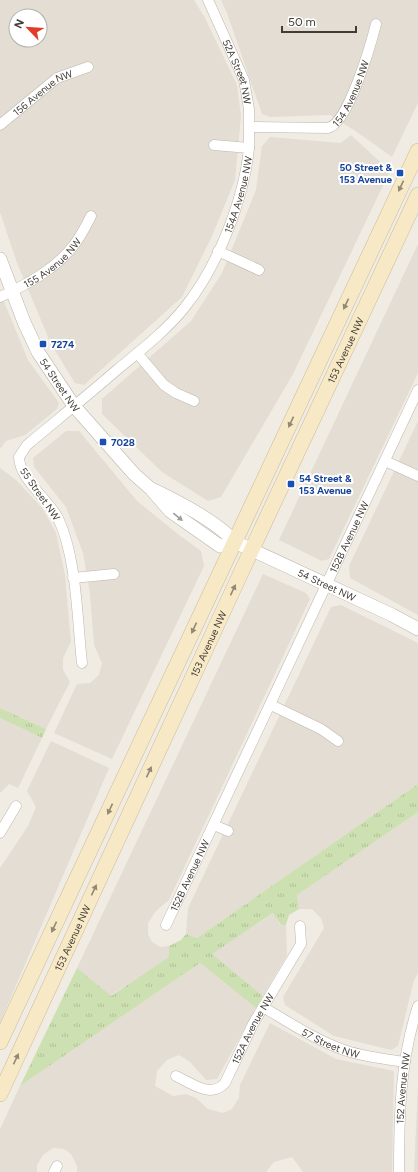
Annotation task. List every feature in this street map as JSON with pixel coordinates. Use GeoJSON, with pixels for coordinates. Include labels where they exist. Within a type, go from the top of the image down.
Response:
{"type":"FeatureCollection","features":[{"type":"Feature","properties":{"kind":"main road","name":"153 Avenue NW"},"geometry":{"type":"LineString","coordinates":[[0,1042],[418,151]]}},
{"type":"Feature","properties":{"kind":"main road","name":"153 Avenue NW"},"geometry":{"type":"LineString","coordinates":[[0,1094],[252,549],[418,195]]}},
{"type":"Feature","properties":{"kind":"street","name":"52A Street NW"},"geometry":{"type":"LineString","coordinates":[[208,0],[244,80],[249,109],[249,148]]}},
{"type":"Feature","properties":{"kind":"street","name":"154 Avenue NW"},"geometry":{"type":"LineString","coordinates":[[250,127],[328,128],[334,126],[340,118],[361,75],[376,24]]}},
{"type":"Feature","properties":{"kind":"street","name":"156 Avenue NW"},"geometry":{"type":"LineString","coordinates":[[0,125],[57,78],[88,67]]}},
{"type":"Feature","properties":{"kind":"street","name":"154A Avenue NW"},"geometry":{"type":"LineString","coordinates":[[19,457],[27,445],[159,334],[185,307],[208,272],[218,251],[243,186],[249,148],[214,145]]}},
{"type":"Feature","properties":{"kind":"street","name":"155 Avenue NW"},"geometry":{"type":"LineString","coordinates":[[6,294],[32,280],[61,260],[74,244],[91,216]]}},
{"type":"Feature","properties":{"kind":"street"},"geometry":{"type":"LineString","coordinates":[[218,251],[260,270]]}},
{"type":"Feature","properties":{"kind":"street","name":"54 Street NW"},"geometry":{"type":"LineString","coordinates":[[0,260],[6,294],[38,352],[74,406],[134,474],[151,489],[170,511],[203,536],[220,546],[235,542],[252,549],[392,615],[418,629]]}},
{"type":"Feature","properties":{"kind":"street"},"geometry":{"type":"LineString","coordinates":[[137,353],[164,385],[176,393],[194,401]]}},
{"type":"Feature","properties":{"kind":"street","name":"152B Avenue NW"},"geometry":{"type":"LineString","coordinates":[[166,925],[418,390]]}},
{"type":"Feature","properties":{"kind":"street","name":"55 Street NW"},"geometry":{"type":"LineString","coordinates":[[19,457],[20,468],[50,506],[62,528],[68,545],[82,663]]}},
{"type":"Feature","properties":{"kind":"street"},"geometry":{"type":"LineString","coordinates":[[385,460],[418,476]]}},
{"type":"Feature","properties":{"kind":"street"},"geometry":{"type":"LineString","coordinates":[[73,578],[114,574]]}},
{"type":"Feature","properties":{"kind":"street"},"geometry":{"type":"LineString","coordinates":[[270,705],[321,729],[338,741]]}},
{"type":"Feature","properties":{"kind":"street"},"geometry":{"type":"LineString","coordinates":[[0,833],[16,806]]}},
{"type":"Feature","properties":{"kind":"street"},"geometry":{"type":"LineString","coordinates":[[214,825],[228,832]]}},
{"type":"Feature","properties":{"kind":"street","name":"152A Avenue NW"},"geometry":{"type":"LineString","coordinates":[[176,1076],[205,1090],[214,1090],[222,1087],[228,1078],[263,1007],[301,944],[300,926]]}},
{"type":"Feature","properties":{"kind":"street","name":"152 Avenue NW"},"geometry":{"type":"LineString","coordinates":[[399,1172],[400,1099],[405,1062],[418,1006]]}},
{"type":"Feature","properties":{"kind":"street","name":"57 Street NW"},"geometry":{"type":"LineString","coordinates":[[263,1007],[313,1037],[335,1047],[361,1055],[405,1062]]}},
{"type":"Feature","properties":{"kind":"shaded area"},"geometry":{"type":"Polygon","coordinates":[[[0,0],[194,0],[205,18],[237,85],[241,116],[235,180],[212,236],[182,297],[84,385],[75,383],[51,344],[17,263],[0,212],[0,0]]]}},
{"type":"Feature","properties":{"kind":"shaded area"},"geometry":{"type":"Polygon","coordinates":[[[221,0],[418,0],[418,103],[392,157],[330,115],[270,117],[262,114],[227,13],[221,0]]]}},
{"type":"Feature","properties":{"kind":"shaded area"},"geometry":{"type":"Polygon","coordinates":[[[351,135],[390,171],[293,374],[221,497],[208,501],[162,472],[102,414],[102,399],[191,321],[222,273],[256,190],[262,146],[270,137],[341,143],[351,135]]]}},
{"type":"Feature","properties":{"kind":"shaded area"},"geometry":{"type":"Polygon","coordinates":[[[418,244],[418,373],[329,559],[322,561],[279,540],[418,244]]]}},
{"type":"Feature","properties":{"kind":"shaded area"},"geometry":{"type":"Polygon","coordinates":[[[0,292],[28,360],[59,403],[57,409],[25,435],[6,441],[0,449],[0,292]]]}},
{"type":"Feature","properties":{"kind":"shaded area"},"geometry":{"type":"Polygon","coordinates":[[[418,421],[418,615],[350,578],[349,566],[418,421]]]}},
{"type":"Feature","properties":{"kind":"shaded area"},"geometry":{"type":"Polygon","coordinates":[[[66,431],[79,431],[137,501],[201,551],[204,566],[112,759],[54,733],[77,684],[90,683],[99,675],[102,663],[94,645],[90,594],[83,553],[66,507],[34,467],[33,458],[66,431]]]}},
{"type":"Feature","properties":{"kind":"shaded area"},"geometry":{"type":"Polygon","coordinates":[[[0,468],[16,480],[43,509],[56,533],[65,575],[71,642],[63,658],[63,670],[70,682],[46,729],[0,708],[0,468]]]}},
{"type":"Feature","properties":{"kind":"shaded area"},"geometry":{"type":"Polygon","coordinates":[[[263,574],[306,593],[310,599],[169,900],[156,911],[148,923],[148,934],[152,942],[160,947],[169,946],[170,957],[110,996],[77,968],[263,574]]]}},
{"type":"Feature","properties":{"kind":"shaded area"},"geometry":{"type":"Polygon","coordinates":[[[341,605],[418,643],[418,784],[197,938],[186,934],[188,908],[331,607],[341,605]]]}},
{"type":"Feature","properties":{"kind":"shaded area"},"geometry":{"type":"Polygon","coordinates":[[[0,718],[42,738],[18,788],[9,784],[0,793],[0,718]]]}},
{"type":"Feature","properties":{"kind":"shaded area"},"geometry":{"type":"Polygon","coordinates":[[[51,741],[109,768],[0,1023],[0,868],[28,826],[36,807],[27,791],[51,741]]]}},
{"type":"Feature","properties":{"kind":"shaded area"},"geometry":{"type":"Polygon","coordinates":[[[418,812],[418,973],[414,980],[398,1046],[391,1050],[334,1036],[285,1005],[283,997],[324,928],[321,918],[312,909],[299,909],[297,895],[418,812]]]}},
{"type":"Feature","properties":{"kind":"shaded area"},"geometry":{"type":"Polygon","coordinates":[[[274,913],[280,925],[286,925],[287,955],[263,996],[211,954],[274,913]]]}},
{"type":"Feature","properties":{"kind":"shaded area"},"geometry":{"type":"Polygon","coordinates":[[[200,963],[256,1008],[217,1079],[206,1080],[190,1062],[179,1055],[167,1060],[157,1071],[155,1086],[173,1096],[186,1094],[196,1098],[208,1109],[223,1113],[232,1109],[239,1098],[240,1085],[270,1023],[336,1059],[394,1071],[392,1172],[303,1172],[292,1157],[274,1162],[266,1172],[77,1172],[77,1166],[71,1154],[64,1149],[53,1148],[43,1155],[37,1165],[37,1172],[0,1172],[0,1129],[20,1086],[200,963]]]}},
{"type":"Feature","properties":{"kind":"shaded area"},"geometry":{"type":"Polygon","coordinates":[[[418,1085],[418,1172],[414,1172],[418,1085]]]}},
{"type":"Feature","properties":{"kind":"green space"},"geometry":{"type":"Polygon","coordinates":[[[0,708],[46,729],[42,738],[0,718],[0,708]]]}},
{"type":"Feature","properties":{"kind":"green space"},"geometry":{"type":"Polygon","coordinates":[[[418,784],[418,812],[297,895],[299,909],[289,915],[286,925],[281,925],[273,913],[212,954],[263,996],[256,1008],[200,963],[20,1086],[77,968],[111,996],[169,957],[169,946],[181,940],[186,934],[197,938],[418,784]]]}},
{"type":"Feature","properties":{"kind":"place","name":"50 Street & 153 Avenue"},"geometry":{"type":"Point","coordinates":[400,173]}},
{"type":"Feature","properties":{"kind":"place","name":"7274"},"geometry":{"type":"Point","coordinates":[43,344]}},
{"type":"Feature","properties":{"kind":"place","name":"7028"},"geometry":{"type":"Point","coordinates":[103,442]}},
{"type":"Feature","properties":{"kind":"place","name":"54 Street & 153 Avenue"},"geometry":{"type":"Point","coordinates":[291,484]}}]}
